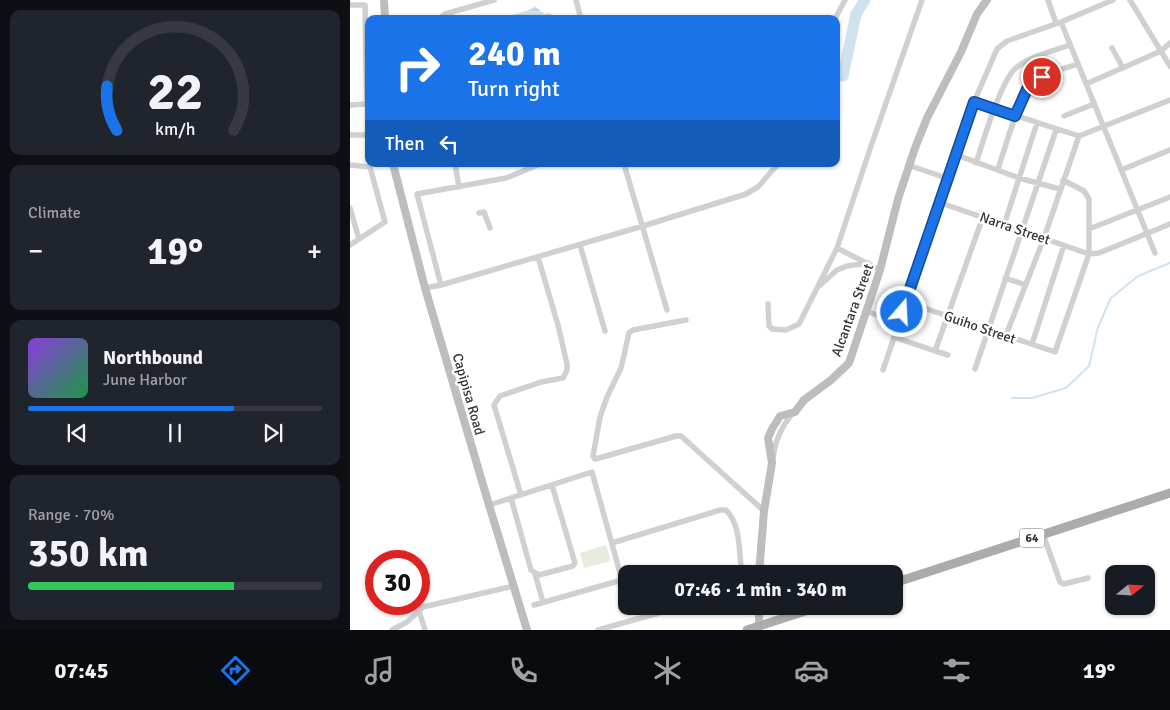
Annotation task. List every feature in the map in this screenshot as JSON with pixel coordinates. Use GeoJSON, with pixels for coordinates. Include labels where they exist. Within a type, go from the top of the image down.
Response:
{"type":"FeatureCollection","features":[{"type":"Feature","properties":{"kind":"main road","name":"64"},"geometry":{"type":"LineString","coordinates":[[903,580],[1170,494]]}},
{"type":"Feature","properties":{"kind":"main road"},"geometry":{"type":"LineString","coordinates":[[747,630],[793,615]]}},
{"type":"Feature","properties":{"kind":"street"},"geometry":{"type":"LineString","coordinates":[[384,0],[385,15]]}},
{"type":"Feature","properties":{"kind":"street"},"geometry":{"type":"LineString","coordinates":[[443,15],[494,0]]}},
{"type":"Feature","properties":{"kind":"street"},"geometry":{"type":"LineString","coordinates":[[576,0],[580,15]]}},
{"type":"Feature","properties":{"kind":"street"},"geometry":{"type":"LineString","coordinates":[[837,15],[845,0]]}},
{"type":"Feature","properties":{"kind":"street"},"geometry":{"type":"LineString","coordinates":[[768,304],[770,328],[789,329],[799,324],[838,248],[922,0]]}},
{"type":"Feature","properties":{"kind":"street","name":"Alcantara Street"},"geometry":{"type":"LineString","coordinates":[[760,565],[764,511],[772,463],[768,438],[780,416],[795,412],[804,400],[831,380],[849,363],[880,270],[908,165],[927,118],[961,52],[977,14],[987,0]]}},
{"type":"Feature","properties":{"kind":"street"},"geometry":{"type":"LineString","coordinates":[[1048,0],[1078,64],[1155,253]]}},
{"type":"Feature","properties":{"kind":"street"},"geometry":{"type":"LineString","coordinates":[[883,370],[974,102],[997,49],[1007,41],[1113,0]]}},
{"type":"Feature","properties":{"kind":"street"},"geometry":{"type":"LineString","coordinates":[[1130,0],[1170,66]]}},
{"type":"Feature","properties":{"kind":"street"},"geometry":{"type":"LineString","coordinates":[[350,5],[364,5],[365,38]]}},
{"type":"Feature","properties":{"kind":"street"},"geometry":{"type":"LineString","coordinates":[[1086,84],[1161,51],[1170,43]]}},
{"type":"Feature","properties":{"kind":"street"},"geometry":{"type":"LineString","coordinates":[[976,163],[994,109],[1008,77],[1018,66],[1070,46]]}},
{"type":"Feature","properties":{"kind":"street"},"geometry":{"type":"LineString","coordinates":[[1112,48],[1123,68]]}},
{"type":"Feature","properties":{"kind":"street"},"geometry":{"type":"LineString","coordinates":[[998,169],[1015,116],[1028,87],[1042,77],[1078,64]]}},
{"type":"Feature","properties":{"kind":"street"},"geometry":{"type":"LineString","coordinates":[[974,102],[1079,136],[1170,100]]}},
{"type":"Feature","properties":{"kind":"street"},"geometry":{"type":"LineString","coordinates":[[350,105],[365,104]]}},
{"type":"Feature","properties":{"kind":"street"},"geometry":{"type":"LineString","coordinates":[[1064,116],[1094,104]]}},
{"type":"Feature","properties":{"kind":"street"},"geometry":{"type":"LineString","coordinates":[[1004,224],[1037,123]]}},
{"type":"Feature","properties":{"kind":"street"},"geometry":{"type":"LineString","coordinates":[[975,369],[1056,130]]}},
{"type":"Feature","properties":{"kind":"street"},"geometry":{"type":"LineString","coordinates":[[350,135],[365,135]]}},
{"type":"Feature","properties":{"kind":"street"},"geometry":{"type":"LineString","coordinates":[[1006,336],[1044,238],[1079,136]]}},
{"type":"Feature","properties":{"kind":"street"},"geometry":{"type":"LineString","coordinates":[[1121,170],[1170,150]]}},
{"type":"Feature","properties":{"kind":"street"},"geometry":{"type":"LineString","coordinates":[[957,155],[1019,178],[1060,189]]}},
{"type":"Feature","properties":{"kind":"street"},"geometry":{"type":"LineString","coordinates":[[350,165],[365,166]]}},
{"type":"Feature","properties":{"kind":"street"},"geometry":{"type":"LineString","coordinates":[[908,165],[949,179]]}},
{"type":"Feature","properties":{"kind":"street"},"geometry":{"type":"LineString","coordinates":[[350,245],[385,222],[370,167]]}},
{"type":"Feature","properties":{"kind":"street","name":"Capipisa Road"},"geometry":{"type":"LineString","coordinates":[[394,167],[425,288],[527,630]]}},
{"type":"Feature","properties":{"kind":"street"},"geometry":{"type":"LineString","coordinates":[[456,167],[459,187]]}},
{"type":"Feature","properties":{"kind":"street"},"geometry":{"type":"LineString","coordinates":[[441,285],[416,194],[506,178],[533,167]]}},
{"type":"Feature","properties":{"kind":"street"},"geometry":{"type":"LineString","coordinates":[[625,167],[644,226],[667,310]]}},
{"type":"Feature","properties":{"kind":"street"},"geometry":{"type":"LineString","coordinates":[[425,288],[538,258],[746,194],[758,187],[775,167]]}},
{"type":"Feature","properties":{"kind":"street"},"geometry":{"type":"LineString","coordinates":[[1063,180],[1084,191],[1089,199],[1089,254],[1099,253],[1170,224]]}},
{"type":"Feature","properties":{"kind":"street"},"geometry":{"type":"LineString","coordinates":[[1089,229],[1170,197]]}},
{"type":"Feature","properties":{"kind":"street","name":"Narra Street"},"geometry":{"type":"LineString","coordinates":[[941,203],[1089,254]]}},
{"type":"Feature","properties":{"kind":"street"},"geometry":{"type":"LineString","coordinates":[[350,208],[358,239]]}},
{"type":"Feature","properties":{"kind":"street"},"geometry":{"type":"LineString","coordinates":[[479,213],[484,212],[490,228]]}},
{"type":"Feature","properties":{"kind":"street"},"geometry":{"type":"LineString","coordinates":[[935,351],[983,217]]}},
{"type":"Feature","properties":{"kind":"street"},"geometry":{"type":"LineString","coordinates":[[580,245],[605,331]]}},
{"type":"Feature","properties":{"kind":"street"},"geometry":{"type":"LineString","coordinates":[[1032,344],[1064,245]]}},
{"type":"Feature","properties":{"kind":"street"},"geometry":{"type":"LineString","coordinates":[[838,248],[880,270]]}},
{"type":"Feature","properties":{"kind":"street","name":"Guiho Street"},"geometry":{"type":"LineString","coordinates":[[906,302],[1055,352],[1089,254]]}},
{"type":"Feature","properties":{"kind":"street"},"geometry":{"type":"LineString","coordinates":[[521,495],[494,405],[500,396],[541,382],[563,378],[567,370],[558,324],[538,258]]}},
{"type":"Feature","properties":{"kind":"street"},"geometry":{"type":"LineString","coordinates":[[815,290],[837,270],[868,263]]}},
{"type":"Feature","properties":{"kind":"street"},"geometry":{"type":"LineString","coordinates":[[1005,278],[1026,285]]}},
{"type":"Feature","properties":{"kind":"street"},"geometry":{"type":"LineString","coordinates":[[866,311],[899,323]]}},
{"type":"Feature","properties":{"kind":"street"},"geometry":{"type":"LineString","coordinates":[[686,320],[633,330],[629,333],[621,368],[600,417],[593,456],[599,458],[681,436],[764,511]]}},
{"type":"Feature","properties":{"kind":"street"},"geometry":{"type":"LineString","coordinates":[[894,337],[948,355]]}},
{"type":"Feature","properties":{"kind":"street"},"geometry":{"type":"LineString","coordinates":[[489,505],[592,472],[619,565]]}},
{"type":"Feature","properties":{"kind":"street"},"geometry":{"type":"LineString","coordinates":[[535,574],[539,575],[573,566],[576,563],[552,485]]}},
{"type":"Feature","properties":{"kind":"street"},"geometry":{"type":"LineString","coordinates":[[511,498],[531,570],[535,574],[543,602]]}},
{"type":"Feature","properties":{"kind":"street"},"geometry":{"type":"LineString","coordinates":[[612,543],[720,510],[726,510],[736,524],[741,565]]}},
{"type":"Feature","properties":{"kind":"street"},"geometry":{"type":"LineString","coordinates":[[1043,534],[1060,582],[1064,584],[1088,578]]}},
{"type":"Feature","properties":{"kind":"street"},"geometry":{"type":"LineString","coordinates":[[534,605],[618,581]]}},
{"type":"Feature","properties":{"kind":"street"},"geometry":{"type":"LineString","coordinates":[[430,605],[514,586]]}},
{"type":"Feature","properties":{"kind":"street"},"geometry":{"type":"LineString","coordinates":[[392,630],[407,622],[415,615]]}},
{"type":"Feature","properties":{"kind":"street"},"geometry":{"type":"LineString","coordinates":[[420,615],[425,630]]}},
{"type":"Feature","properties":{"kind":"street"},"geometry":{"type":"LineString","coordinates":[[598,630],[652,615]]}},
{"type":"Feature","properties":{"kind":"street"},"geometry":{"type":"LineString","coordinates":[[759,615],[759,626]]}},
{"type":"Feature","properties":{"kind":"shaded area"},"geometry":{"type":"Polygon","coordinates":[[[606,545],[611,561],[584,568],[580,553],[606,545]]]}},
{"type":"Feature","properties":{"kind":"water"},"geometry":{"type":"Polygon","coordinates":[[[534,6],[545,14],[549,13],[552,15],[513,15],[532,9],[534,6]]]}},
{"type":"Feature","properties":{"kind":"waterway"},"geometry":{"type":"LineString","coordinates":[[843,76],[856,14],[865,0]]}},
{"type":"Feature","properties":{"kind":"waterway"},"geometry":{"type":"LineString","coordinates":[[1012,398],[1032,398],[1066,388],[1089,366],[1098,327],[1111,298],[1138,276],[1170,263]]}},
{"type":"Feature","properties":{"kind":"route"},"geometry":{"type":"LineString","coordinates":[[902,312],[941,203],[974,102],[1015,116],[1028,87],[1042,77]]}}]}
